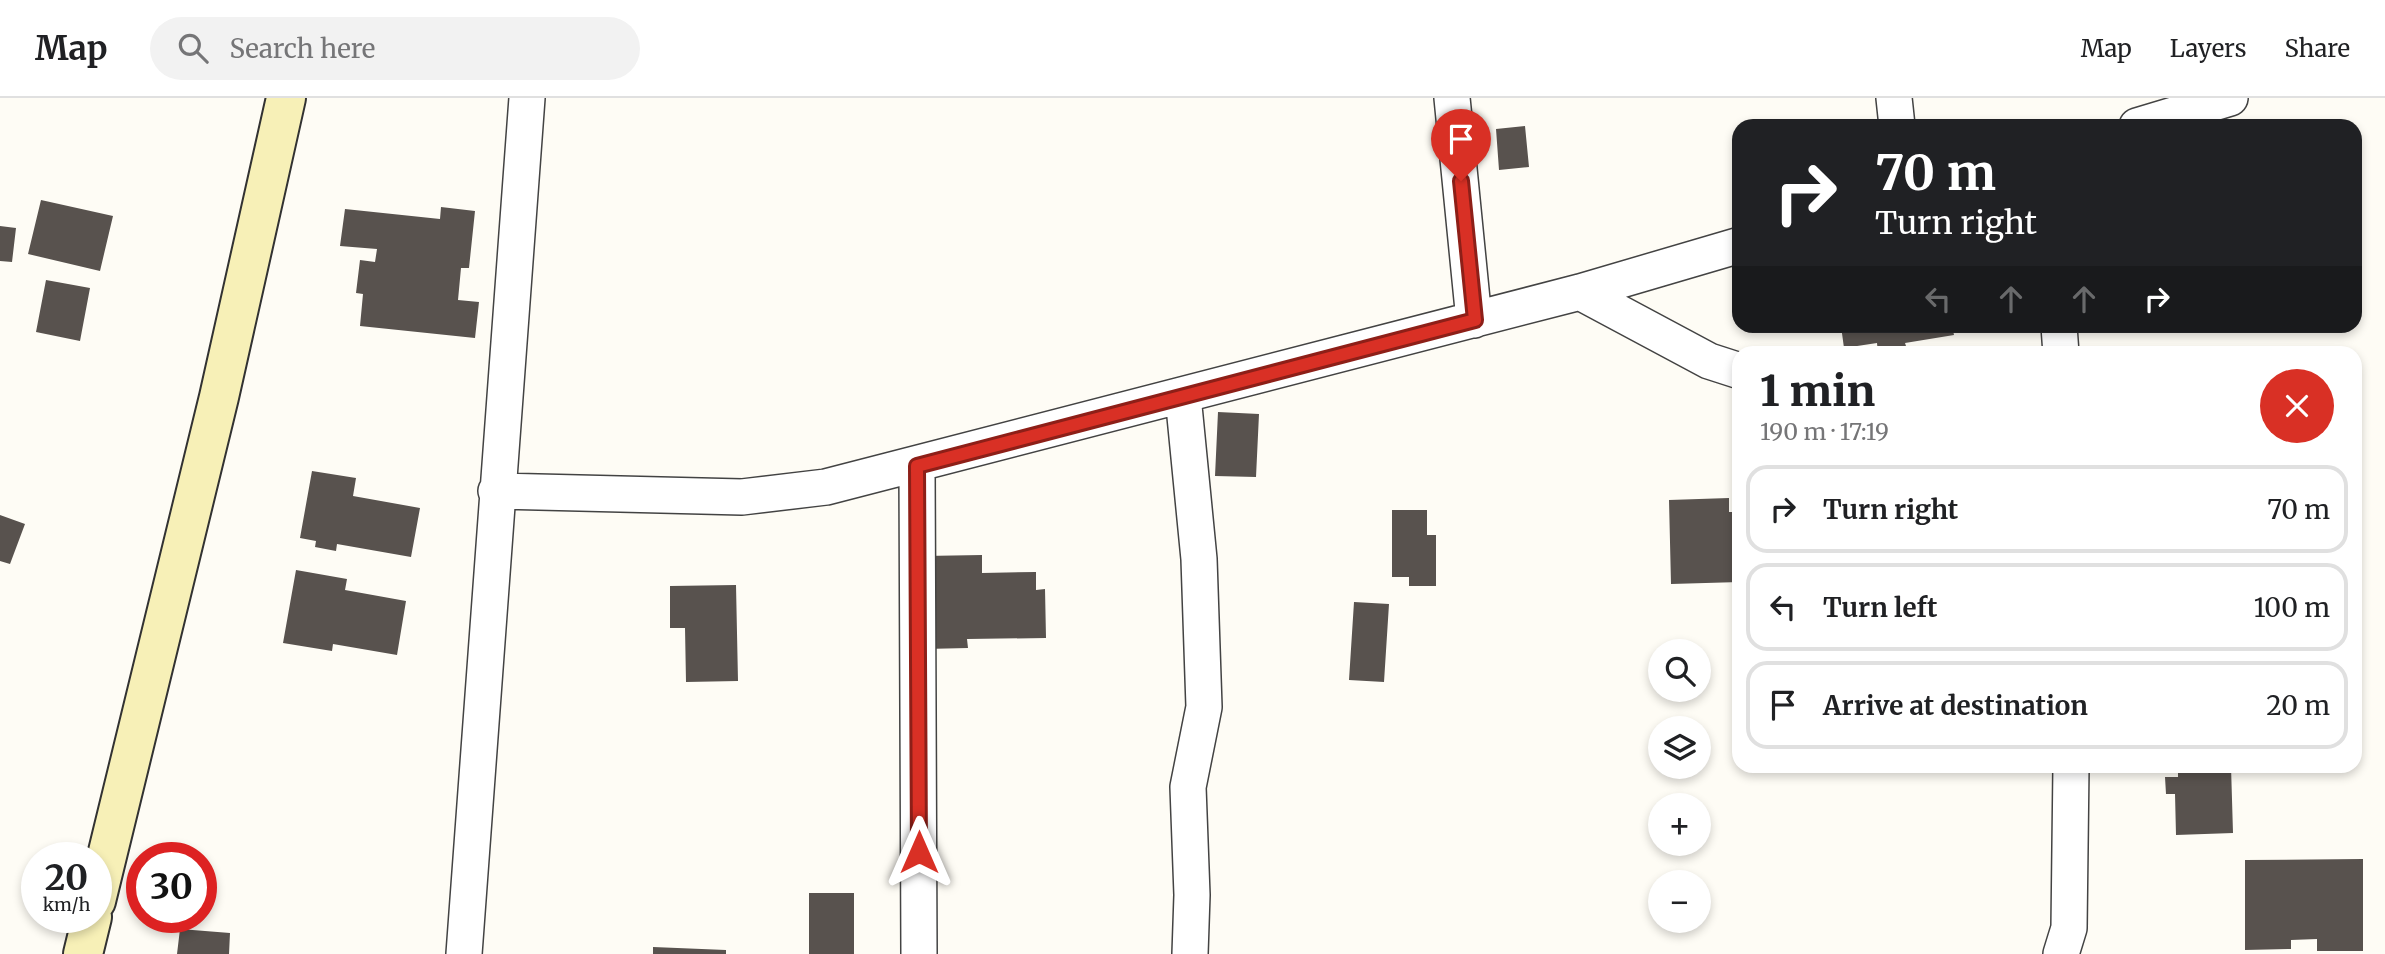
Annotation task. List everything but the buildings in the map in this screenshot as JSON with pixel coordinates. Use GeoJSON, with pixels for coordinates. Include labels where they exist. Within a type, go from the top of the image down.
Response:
{"type":"FeatureCollection","features":[{"type":"Feature","properties":{"kind":"street"},"geometry":{"type":"LineString","coordinates":[[110,842],[225,372],[286,98]]}},
{"type":"Feature","properties":{"kind":"street"},"geometry":{"type":"LineString","coordinates":[[464,954],[527,98]]}},
{"type":"Feature","properties":{"kind":"street"},"geometry":{"type":"LineString","coordinates":[[1452,98],[1475,320]]}},
{"type":"Feature","properties":{"kind":"street"},"geometry":{"type":"LineString","coordinates":[[1894,98],[1896,119]]}},
{"type":"Feature","properties":{"kind":"street"},"geometry":{"type":"LineString","coordinates":[[2157,114],[2230,98]]}},
{"type":"Feature","properties":{"kind":"street"},"geometry":{"type":"LineString","coordinates":[[496,491],[742,497],[826,487],[917,466],[1475,320],[1732,247]]}},
{"type":"Feature","properties":{"kind":"street"},"geometry":{"type":"LineString","coordinates":[[1580,292],[1709,361],[1732,368]]}},
{"type":"Feature","properties":{"kind":"street"},"geometry":{"type":"LineString","coordinates":[[1183,396],[1199,559],[1203,708],[1188,787],[1192,895],[1189,954]]}},
{"type":"Feature","properties":{"kind":"street"},"geometry":{"type":"LineString","coordinates":[[917,466],[919,954]]}},
{"type":"Feature","properties":{"kind":"street"},"geometry":{"type":"LineString","coordinates":[[2061,954],[2069,928],[2071,773]]}},
{"type":"Feature","properties":{"kind":"street"},"geometry":{"type":"LineString","coordinates":[[83,954],[88,933]]}},
{"type":"Feature","properties":{"kind":"route"},"geometry":{"type":"LineString","coordinates":[[919,852],[917,466],[1475,320],[1461,181]]}}]}
